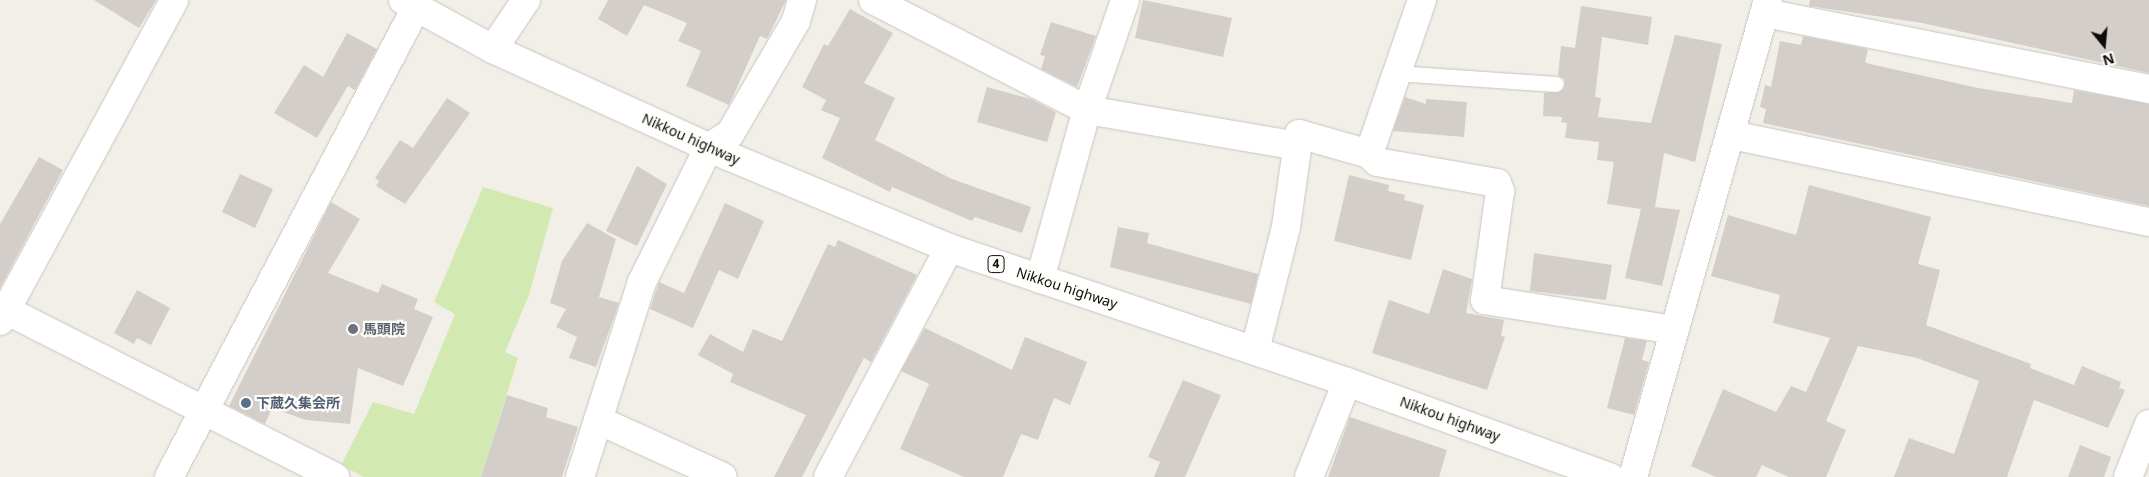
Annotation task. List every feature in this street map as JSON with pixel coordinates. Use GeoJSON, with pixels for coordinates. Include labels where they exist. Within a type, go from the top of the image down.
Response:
{"type":"FeatureCollection","features":[{"type":"Feature","properties":{"kind":"main road"},"geometry":{"type":"LineString","coordinates":[[174,0],[2,313],[335,477]]}},
{"type":"Feature","properties":{"kind":"main road"},"geometry":{"type":"LineString","coordinates":[[493,49],[526,0]]}},
{"type":"Feature","properties":{"kind":"main road"},"geometry":{"type":"LineString","coordinates":[[580,477],[642,282],[709,147],[730,134],[796,20],[802,0]]}},
{"type":"Feature","properties":{"kind":"main road"},"geometry":{"type":"LineString","coordinates":[[873,0],[1087,110],[1298,146]]}},
{"type":"Feature","properties":{"kind":"main road"},"geometry":{"type":"LineString","coordinates":[[1040,279],[1087,110],[1125,0]]}},
{"type":"Feature","properties":{"kind":"main road"},"geometry":{"type":"LineString","coordinates":[[1369,154],[1422,0]]}},
{"type":"Feature","properties":{"kind":"main road"},"geometry":{"type":"LineString","coordinates":[[169,477],[410,4]]}},
{"type":"Feature","properties":{"kind":"main road","name":"Nikkou highway"},"geometry":{"type":"LineString","coordinates":[[410,4],[493,49],[709,147],[950,248],[1255,350],[1610,477]]}},
{"type":"Feature","properties":{"kind":"main road"},"geometry":{"type":"LineString","coordinates":[[1633,477],[1732,135],[1766,6],[2149,89]]}},
{"type":"Feature","properties":{"kind":"main road"},"geometry":{"type":"LineString","coordinates":[[1255,350],[1286,227],[1300,134],[1369,154],[1377,162],[1497,183],[1500,191],[1485,300],[1675,330]]}},
{"type":"Feature","properties":{"kind":"main road"},"geometry":{"type":"LineString","coordinates":[[1732,135],[2149,222]]}},
{"type":"Feature","properties":{"kind":"main road"},"geometry":{"type":"LineString","coordinates":[[828,477],[950,248]]}},
{"type":"Feature","properties":{"kind":"main road"},"geometry":{"type":"LineString","coordinates":[[1309,477],[1347,382]]}},
{"type":"Feature","properties":{"kind":"main road"},"geometry":{"type":"LineString","coordinates":[[598,420],[723,477]]}},
{"type":"Feature","properties":{"kind":"main road"},"geometry":{"type":"LineString","coordinates":[[2128,477],[2149,424]]}},
{"type":"Feature","properties":{"kind":"lane"},"geometry":{"type":"LineString","coordinates":[[1396,73],[1556,84]]}},
{"type":"Feature","properties":{"kind":"green space"},"geometry":{"type":"Polygon","coordinates":[[[483,187],[553,208],[529,295],[505,352],[518,358],[481,477],[364,477],[341,465],[373,402],[414,414],[455,314],[434,302],[483,187]]]}},
{"type":"Feature","properties":{"kind":"building"},"geometry":{"type":"Polygon","coordinates":[[[94,0],[156,0],[139,28],[94,0]]]}},
{"type":"Feature","properties":{"kind":"building"},"geometry":{"type":"Polygon","coordinates":[[[608,0],[786,0],[767,39],[760,36],[729,105],[686,86],[701,51],[678,41],[687,23],[644,5],[627,36],[598,19],[608,0]]]}},
{"type":"Feature","properties":{"kind":"building"},"geometry":{"type":"Polygon","coordinates":[[[1143,0],[1232,18],[1223,57],[1135,38],[1143,0]]]}},
{"type":"Feature","properties":{"kind":"building"},"geometry":{"type":"Polygon","coordinates":[[[1810,0],[2149,0],[2149,73],[1922,23],[1809,6],[1810,0]]]}},
{"type":"Feature","properties":{"kind":"building"},"geometry":{"type":"Polygon","coordinates":[[[1581,6],[1652,17],[1648,45],[1602,37],[1595,97],[1601,98],[1598,117],[1651,123],[1675,35],[1722,44],[1695,162],[1664,153],[1655,207],[1680,210],[1662,286],[1625,278],[1641,209],[1607,204],[1614,162],[1597,160],[1599,142],[1565,138],[1567,123],[1561,122],[1562,117],[1543,116],[1544,93],[1564,89],[1565,80],[1558,75],[1561,46],[1575,48],[1581,6]]]}},
{"type":"Feature","properties":{"kind":"building"},"geometry":{"type":"Polygon","coordinates":[[[850,9],[893,33],[864,83],[895,98],[875,140],[952,179],[1031,207],[1022,233],[975,217],[972,221],[892,187],[890,192],[822,158],[840,118],[821,110],[826,100],[802,87],[824,44],[828,46],[850,9]]]}},
{"type":"Feature","properties":{"kind":"building"},"geometry":{"type":"Polygon","coordinates":[[[1051,22],[1096,36],[1077,87],[1041,69],[1045,56],[1040,55],[1051,22]]]}},
{"type":"Feature","properties":{"kind":"building"},"geometry":{"type":"Polygon","coordinates":[[[347,33],[377,49],[355,90],[348,86],[317,138],[274,113],[304,65],[323,77],[347,33]]]}},
{"type":"Feature","properties":{"kind":"building"},"geometry":{"type":"Polygon","coordinates":[[[1803,36],[1868,49],[1865,62],[1870,64],[1978,88],[2072,103],[2074,90],[2149,104],[2149,206],[1763,123],[1766,109],[1760,107],[1765,85],[1771,87],[1780,41],[1801,45],[1803,36]]]}},
{"type":"Feature","properties":{"kind":"building"},"geometry":{"type":"Polygon","coordinates":[[[987,87],[1031,99],[1056,112],[1047,142],[977,122],[987,87]]]}},
{"type":"Feature","properties":{"kind":"building"},"geometry":{"type":"Polygon","coordinates":[[[1405,97],[1426,104],[1426,99],[1467,102],[1464,137],[1393,131],[1405,97]]]}},
{"type":"Feature","properties":{"kind":"building"},"geometry":{"type":"Polygon","coordinates":[[[447,98],[470,113],[405,204],[376,186],[379,181],[375,178],[400,140],[413,148],[447,98]]]}},
{"type":"Feature","properties":{"kind":"building"},"geometry":{"type":"Polygon","coordinates":[[[39,157],[63,170],[0,288],[0,224],[39,157]]]}},
{"type":"Feature","properties":{"kind":"building"},"geometry":{"type":"Polygon","coordinates":[[[637,166],[667,184],[637,246],[606,231],[637,166]]]}},
{"type":"Feature","properties":{"kind":"building"},"geometry":{"type":"Polygon","coordinates":[[[240,174],[273,189],[255,228],[222,212],[240,174]]]}},
{"type":"Feature","properties":{"kind":"building"},"geometry":{"type":"Polygon","coordinates":[[[1349,175],[1389,185],[1388,191],[1405,195],[1404,200],[1424,205],[1411,260],[1334,241],[1349,175]]]}},
{"type":"Feature","properties":{"kind":"building"},"geometry":{"type":"Polygon","coordinates":[[[1809,185],[1931,217],[1918,264],[1940,270],[1926,325],[2031,364],[2030,368],[2074,385],[2082,366],[2121,382],[2119,388],[2125,390],[2108,428],[2034,400],[2007,477],[1894,477],[1909,438],[1954,454],[1979,381],[1917,358],[1858,346],[1826,421],[1846,430],[1826,477],[1789,477],[1762,465],[1756,477],[1716,477],[1691,466],[1723,389],[1776,412],[1791,386],[1806,392],[1830,338],[1773,323],[1780,295],[1711,276],[1728,215],[1796,235],[1809,185]]]}},
{"type":"Feature","properties":{"kind":"building"},"geometry":{"type":"Polygon","coordinates":[[[331,202],[360,219],[328,273],[378,293],[382,284],[418,299],[414,309],[433,317],[403,386],[358,368],[350,424],[306,420],[272,408],[265,424],[229,406],[331,202]]]}},
{"type":"Feature","properties":{"kind":"building"},"geometry":{"type":"Polygon","coordinates":[[[725,203],[764,221],[738,279],[719,270],[693,328],[650,309],[659,282],[684,293],[725,203]]]}},
{"type":"Feature","properties":{"kind":"building"},"geometry":{"type":"Polygon","coordinates":[[[587,223],[616,239],[599,297],[619,303],[596,367],[569,358],[577,337],[556,327],[566,309],[550,303],[562,261],[587,223]]]}},
{"type":"Feature","properties":{"kind":"building"},"geometry":{"type":"Polygon","coordinates":[[[1118,227],[1149,233],[1147,243],[1258,274],[1251,304],[1110,267],[1118,227]]]}},
{"type":"Feature","properties":{"kind":"building"},"geometry":{"type":"Polygon","coordinates":[[[838,240],[917,275],[871,362],[864,358],[802,477],[774,477],[806,415],[730,382],[733,374],[698,355],[710,334],[743,352],[753,329],[782,341],[828,244],[835,247],[838,240]]]}},
{"type":"Feature","properties":{"kind":"building"},"geometry":{"type":"Polygon","coordinates":[[[1534,253],[1612,265],[1606,300],[1530,291],[1534,253]]]}},
{"type":"Feature","properties":{"kind":"building"},"geometry":{"type":"Polygon","coordinates":[[[1443,269],[1472,279],[1466,313],[1504,320],[1501,336],[1505,337],[1487,390],[1372,353],[1389,300],[1429,314],[1443,269]]]}},
{"type":"Feature","properties":{"kind":"building"},"geometry":{"type":"Polygon","coordinates":[[[137,290],[170,308],[151,345],[137,338],[134,344],[114,333],[137,290]]]}},
{"type":"Feature","properties":{"kind":"building"},"geometry":{"type":"Polygon","coordinates":[[[925,328],[1012,370],[1025,337],[1087,362],[1070,405],[1054,398],[1038,440],[1021,434],[1003,477],[964,477],[900,449],[929,384],[901,371],[925,328]]]}},
{"type":"Feature","properties":{"kind":"building"},"geometry":{"type":"Polygon","coordinates":[[[1625,338],[1647,341],[1642,360],[1649,362],[1634,415],[1607,408],[1625,338]]]}},
{"type":"Feature","properties":{"kind":"building"},"geometry":{"type":"Polygon","coordinates":[[[1183,380],[1221,395],[1185,477],[1154,477],[1160,462],[1148,457],[1183,380]]]}},
{"type":"Feature","properties":{"kind":"building"},"geometry":{"type":"Polygon","coordinates":[[[507,395],[548,408],[546,417],[578,427],[562,477],[481,477],[507,395]]]}},
{"type":"Feature","properties":{"kind":"building"},"geometry":{"type":"Polygon","coordinates":[[[1350,417],[1447,450],[1439,477],[1328,477],[1350,417]]]}},
{"type":"Feature","properties":{"kind":"building"},"geometry":{"type":"Polygon","coordinates":[[[2080,445],[2111,457],[2104,477],[2068,477],[2080,445]]]}},
{"type":"Feature","properties":{"kind":"place","name":"馬頭院"},"geometry":{"type":"Point","coordinates":[353,329]}},
{"type":"Feature","properties":{"kind":"place","name":"下蔵久集会所"},"geometry":{"type":"Point","coordinates":[246,403]}}]}
